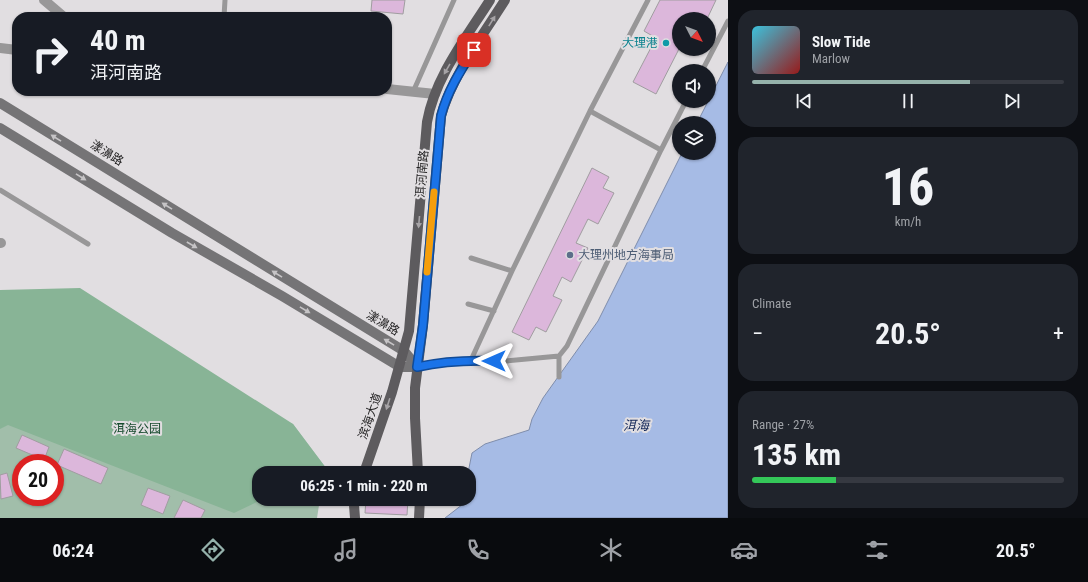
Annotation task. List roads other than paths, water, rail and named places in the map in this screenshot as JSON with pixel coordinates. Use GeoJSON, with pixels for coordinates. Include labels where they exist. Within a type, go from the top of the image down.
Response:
{"type":"FeatureCollection","features":[{"type":"Feature","properties":{"kind":"main road","name":"洱河南路"},"geometry":{"type":"LineString","coordinates":[[400,367],[410,323],[427,122],[435,94],[455,56],[490,0]]}},
{"type":"Feature","properties":{"kind":"main road","name":"洱河南路"},"geometry":{"type":"LineString","coordinates":[[417,367],[423,325],[441,116],[445,102],[456,80],[506,0]]}},
{"type":"Feature","properties":{"kind":"main road","name":"漾濞路"},"geometry":{"type":"LineString","coordinates":[[0,103],[404,351],[417,367]]}},
{"type":"Feature","properties":{"kind":"main road"},"geometry":{"type":"LineString","coordinates":[[0,128],[172,233],[282,296],[400,367],[417,367],[415,418],[418,466]]}},
{"type":"Feature","properties":{"kind":"main road","name":"滨海大道"},"geometry":{"type":"LineString","coordinates":[[366,466],[400,367]]}},
{"type":"Feature","properties":{"kind":"main road"},"geometry":{"type":"LineString","coordinates":[[354,506],[355,518]]}},
{"type":"Feature","properties":{"kind":"main road"},"geometry":{"type":"LineString","coordinates":[[418,518],[419,506]]}},
{"type":"Feature","properties":{"kind":"street"},"geometry":{"type":"LineString","coordinates":[[44,0],[58,12]]}},
{"type":"Feature","properties":{"kind":"street"},"geometry":{"type":"LineString","coordinates":[[0,48],[12,49]]}},
{"type":"Feature","properties":{"kind":"street"},"geometry":{"type":"LineString","coordinates":[[392,90],[435,94]]}},
{"type":"Feature","properties":{"kind":"lane"},"geometry":{"type":"LineString","coordinates":[[224,12],[225,0]]}},
{"type":"Feature","properties":{"kind":"lane"},"geometry":{"type":"LineString","coordinates":[[413,92],[454,0]]}},
{"type":"Feature","properties":{"kind":"lane"},"geometry":{"type":"LineString","coordinates":[[471,360],[512,271],[590,111],[648,0]]}},
{"type":"Feature","properties":{"kind":"lane"},"geometry":{"type":"LineString","coordinates":[[706,64],[728,20]]}},
{"type":"Feature","properties":{"kind":"lane"},"geometry":{"type":"LineString","coordinates":[[559,377],[559,356],[567,346],[682,108]]}},
{"type":"Feature","properties":{"kind":"lane"},"geometry":{"type":"LineString","coordinates":[[590,111],[661,150]]}},
{"type":"Feature","properties":{"kind":"lane"},"geometry":{"type":"LineString","coordinates":[[0,190],[88,244]]}},
{"type":"Feature","properties":{"kind":"lane"},"geometry":{"type":"LineString","coordinates":[[471,258],[512,271]]}},
{"type":"Feature","properties":{"kind":"lane"},"geometry":{"type":"LineString","coordinates":[[468,304],[494,311]]}},
{"type":"Feature","properties":{"kind":"lane"},"geometry":{"type":"LineString","coordinates":[[417,367],[471,360],[506,361],[559,356]]}},
{"type":"Feature","properties":{"kind":"water","name":"洱海"},"geometry":{"type":"Polygon","coordinates":[[[728,62],[728,518],[445,518],[461,506],[476,506],[476,466],[469,466],[472,453],[485,444],[529,430],[532,419],[543,398],[598,321],[678,160],[716,160],[716,116],[701,116],[705,108],[716,108],[716,86],[728,62]]]}},
{"type":"Feature","properties":{"kind":"place","name":"大理港"},"geometry":{"type":"Point","coordinates":[666,43]}},
{"type":"Feature","properties":{"kind":"place","name":"大理州地方海事局"},"geometry":{"type":"Point","coordinates":[570,255]}},
{"type":"Feature","properties":{"kind":"park label","name":"洱海公园"},"geometry":{"type":"Point","coordinates":[137,429]}}]}
